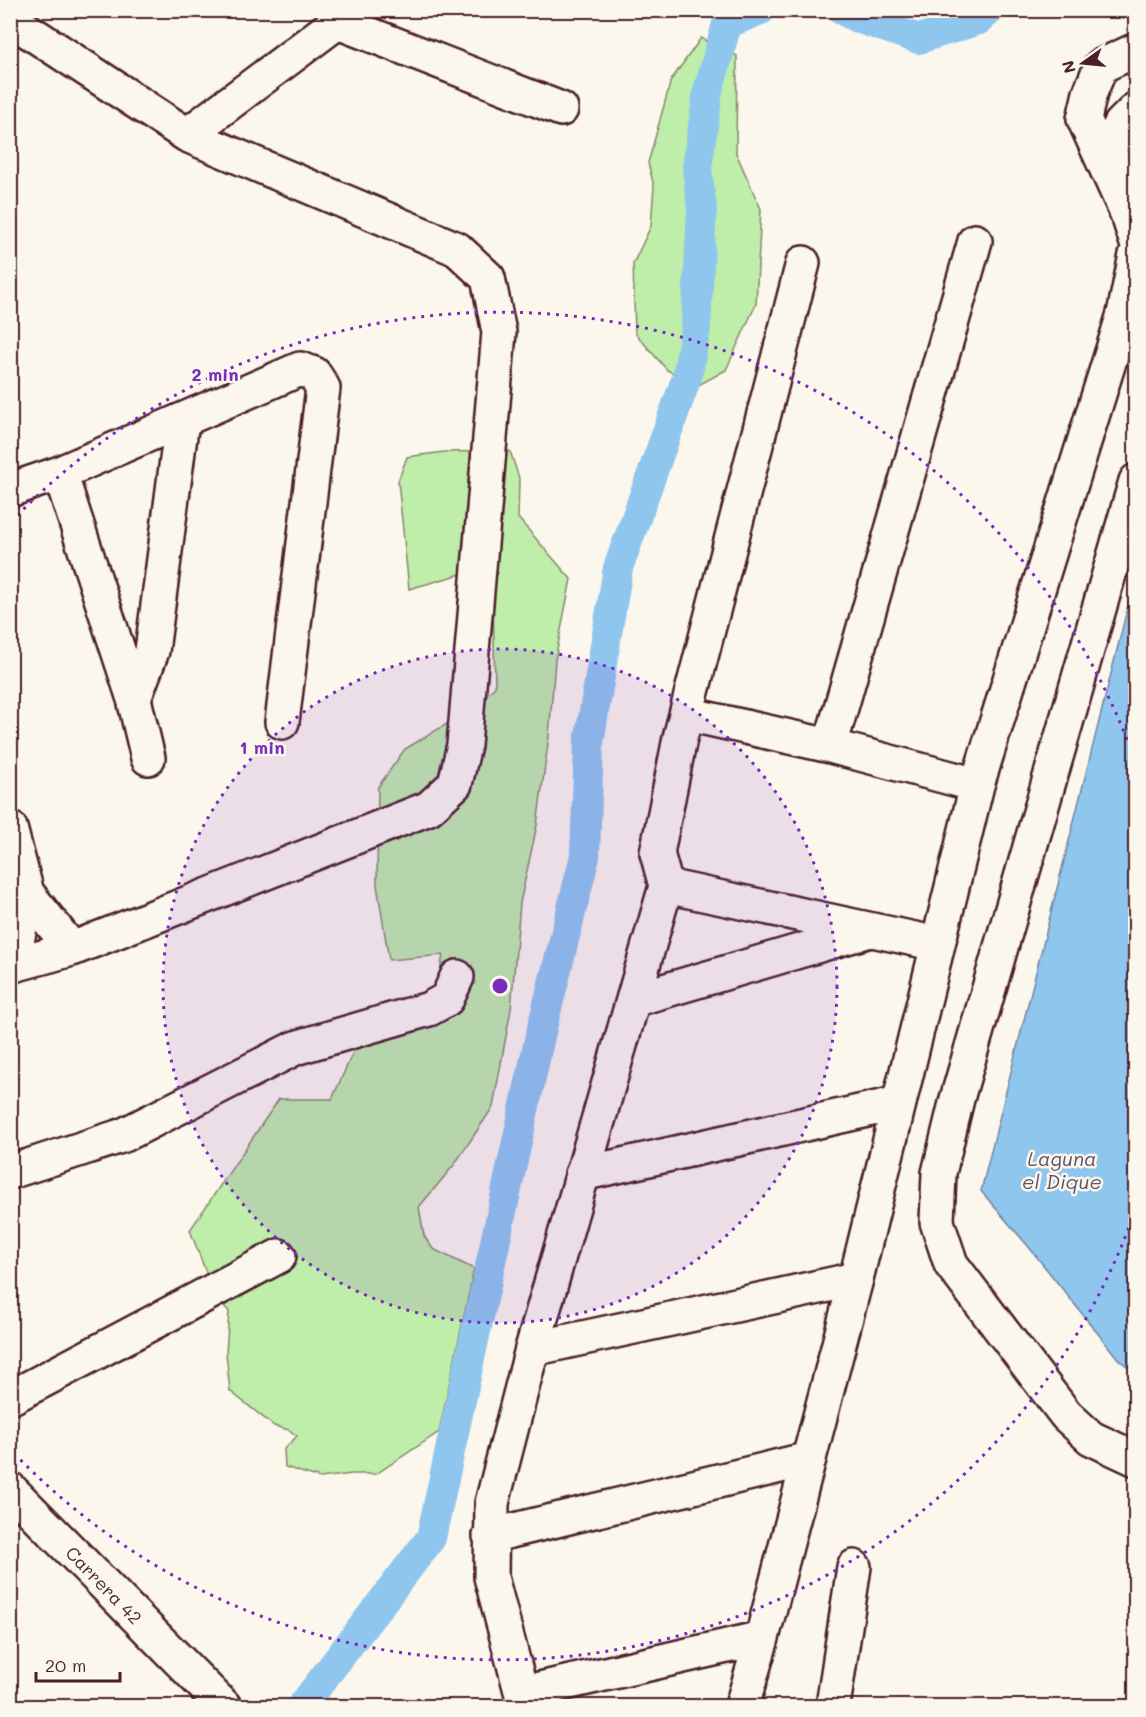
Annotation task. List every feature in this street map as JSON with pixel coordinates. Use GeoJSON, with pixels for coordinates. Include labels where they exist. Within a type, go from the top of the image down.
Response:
{"type":"FeatureCollection","features":[{"type":"Feature","properties":{"kind":"street"},"geometry":{"type":"LineString","coordinates":[[187,135],[345,16],[561,109]]}},
{"type":"Feature","properties":{"kind":"street"},"geometry":{"type":"LineString","coordinates":[[21,17],[187,135],[457,249],[488,278],[499,332],[464,745],[454,784],[429,808],[72,949],[11,966],[27,893]]}},
{"type":"Feature","properties":{"kind":"street"},"geometry":{"type":"LineString","coordinates":[[1136,50],[1101,66],[1090,93],[1084,119],[1129,218],[1136,240]]}},
{"type":"Feature","properties":{"kind":"street"},"geometry":{"type":"LineString","coordinates":[[1136,109],[1121,124],[1109,149],[1115,166],[1136,186]]}},
{"type":"Feature","properties":{"kind":"street"},"geometry":{"type":"LineString","coordinates":[[830,746],[975,241]]}},
{"type":"Feature","properties":{"kind":"street"},"geometry":{"type":"LineString","coordinates":[[742,1707],[856,1279],[977,785],[1124,314],[1136,255]]}},
{"type":"Feature","properties":{"kind":"street"},"geometry":{"type":"LineString","coordinates":[[762,1638],[524,1700],[491,1577],[490,1536],[492,1503],[532,1349],[666,886],[657,853],[680,738],[803,263]]}},
{"type":"Feature","properties":{"kind":"street"},"geometry":{"type":"LineString","coordinates":[[10,490],[60,473],[300,369],[314,374],[323,388],[282,722]]}},
{"type":"Feature","properties":{"kind":"street"},"geometry":{"type":"LineString","coordinates":[[134,699],[152,651],[182,421]]}},
{"type":"Feature","properties":{"kind":"street"},"geometry":{"type":"LineString","coordinates":[[60,473],[134,699],[148,758]]}},
{"type":"Feature","properties":{"kind":"street"},"geometry":{"type":"LineString","coordinates":[[1136,481],[957,1099],[939,1173],[937,1222],[951,1264],[1066,1415],[1091,1438],[1136,1459]]}},
{"type":"Feature","properties":{"kind":"street"},"geometry":{"type":"LineString","coordinates":[[687,714],[830,746],[977,785]]}},
{"type":"Feature","properties":{"kind":"street"},"geometry":{"type":"LineString","coordinates":[[10,828],[27,893],[72,949]]}},
{"type":"Feature","properties":{"kind":"street"},"geometry":{"type":"LineString","coordinates":[[666,886],[938,944]]}},
{"type":"Feature","properties":{"kind":"street"},"geometry":{"type":"LineString","coordinates":[[633,1000],[872,929]]}},
{"type":"Feature","properties":{"kind":"street"},"geometry":{"type":"LineString","coordinates":[[10,1172],[124,1135],[295,1048],[429,1009],[447,999],[457,977]]}},
{"type":"Feature","properties":{"kind":"street"},"geometry":{"type":"LineString","coordinates":[[582,1174],[899,1103]]}},
{"type":"Feature","properties":{"kind":"street"},"geometry":{"type":"LineString","coordinates":[[10,1398],[279,1256]]}},
{"type":"Feature","properties":{"kind":"street"},"geometry":{"type":"LineString","coordinates":[[532,1349],[856,1279]]}},
{"type":"Feature","properties":{"kind":"street"},"geometry":{"type":"LineString","coordinates":[[490,1536],[809,1460]]}},
{"type":"Feature","properties":{"kind":"street","name":"Carrera 42"},"geometry":{"type":"LineString","coordinates":[[10,1489],[224,1707]]}},
{"type":"Feature","properties":{"kind":"street"},"geometry":{"type":"LineString","coordinates":[[833,1707],[854,1567]]}},
{"type":"Feature","properties":{"kind":"green space"},"geometry":{"type":"Polygon","coordinates":[[[701,38],[737,56],[736,153],[761,209],[756,304],[726,370],[697,386],[667,370],[635,333],[633,264],[651,226],[654,186],[648,163],[671,80],[701,38]]]}},
{"type":"Feature","properties":{"kind":"green space"},"geometry":{"type":"Polygon","coordinates":[[[510,451],[519,478],[518,518],[571,579],[555,660],[549,736],[537,825],[520,903],[511,1009],[493,1107],[454,1165],[419,1207],[424,1236],[433,1249],[474,1269],[439,1432],[376,1474],[320,1478],[285,1467],[284,1449],[297,1436],[289,1430],[274,1426],[230,1391],[226,1353],[229,1311],[216,1299],[190,1230],[279,1099],[332,1099],[370,1015],[432,1015],[443,955],[389,960],[377,885],[378,787],[405,749],[462,715],[495,687],[493,599],[479,569],[409,589],[398,481],[407,457],[444,452],[510,451]]]}},
{"type":"Feature","properties":{"kind":"water","name":"Laguna el Dique"},"geometry":{"type":"Polygon","coordinates":[[[1135,578],[1135,1372],[1119,1360],[981,1191],[1135,578]]]}},
{"type":"Feature","properties":{"kind":"waterway"},"geometry":{"type":"LineString","coordinates":[[302,1706],[431,1538],[540,1036],[585,856],[589,742],[618,568],[687,377],[696,327],[702,209],[697,168],[708,91],[727,24],[761,10]]}},
{"type":"Feature","properties":{"kind":"waterway"},"geometry":{"type":"LineString","coordinates":[[842,10],[857,18],[919,39],[979,20],[990,10]]}}]}
